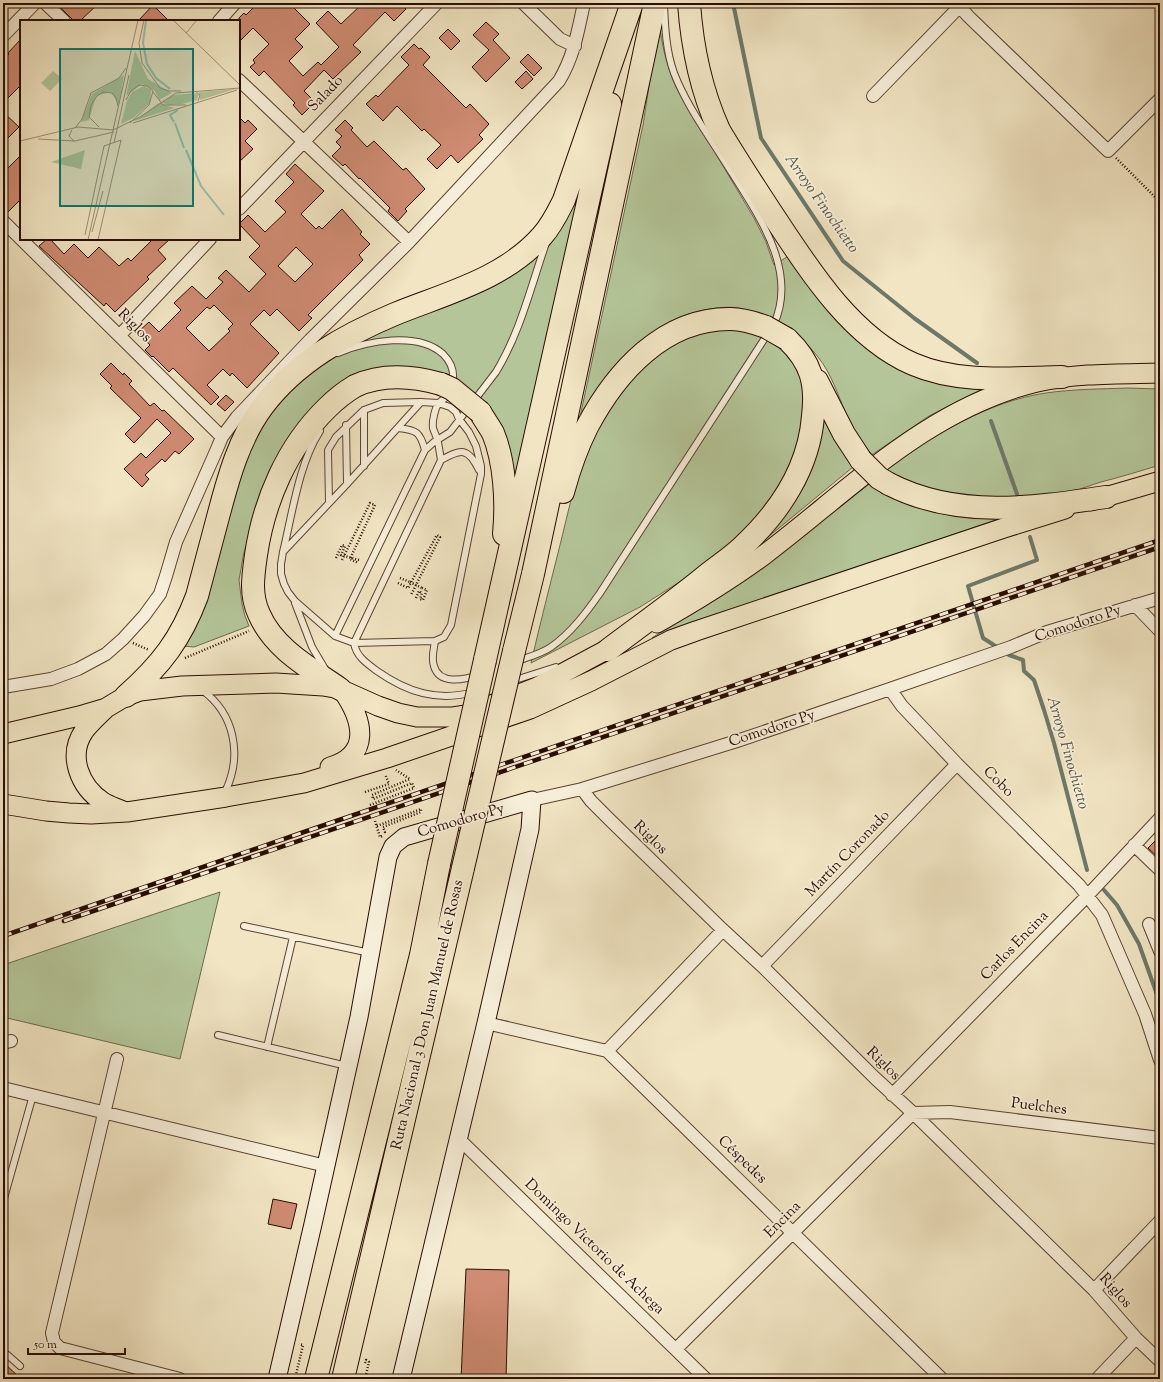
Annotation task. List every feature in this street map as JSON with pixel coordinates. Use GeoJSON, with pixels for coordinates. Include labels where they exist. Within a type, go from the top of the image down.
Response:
{"type":"FeatureCollection","features":[{"type":"Feature","properties":{"kind":"highway"},"geometry":{"type":"LineString","coordinates":[[126,696],[143,681],[165,657],[190,616],[197,596],[232,469],[251,424],[274,391],[304,364],[334,343],[394,315],[469,285],[503,269],[531,247],[543,235],[554,219],[564,200],[632,3]]}},
{"type":"Feature","properties":{"kind":"highway"},"geometry":{"type":"LineString","coordinates":[[500,597],[632,3]]}},
{"type":"Feature","properties":{"kind":"highway"},"geometry":{"type":"LineString","coordinates":[[533,574],[655,3]]}},
{"type":"Feature","properties":{"kind":"highway"},"geometry":{"type":"LineString","coordinates":[[689,3],[696,54],[703,87],[719,130],[794,247],[843,311],[878,343],[896,356],[934,371],[956,376],[977,378],[1062,377]]}},
{"type":"Feature","properties":{"kind":"highway"},"geometry":{"type":"LineString","coordinates":[[498,662],[559,505],[576,451],[587,427],[609,392],[640,355],[657,341],[675,331],[694,324],[712,320],[731,319],[750,321],[766,327],[787,339],[806,361],[844,434],[861,460],[879,478],[905,492],[944,503],[1000,508],[1036,506],[1106,497]]}},
{"type":"Feature","properties":{"kind":"highway"},"geometry":{"type":"LineString","coordinates":[[603,652],[688,590],[739,549],[757,532],[783,500],[802,463],[813,424],[814,407],[811,372]]}},
{"type":"Feature","properties":{"kind":"highway"},"geometry":{"type":"LineString","coordinates":[[341,690],[288,652],[264,625],[253,598],[252,582],[262,522],[272,493],[287,461],[305,432],[337,398],[356,386],[378,379],[396,376],[416,378],[440,393],[452,389],[480,412],[493,434],[504,480],[505,529],[500,597],[498,662]]}},
{"type":"Feature","properties":{"kind":"highway","name":"Ruta Nacional 3 Don Juan Manuel de Rosas"},"geometry":{"type":"LineString","coordinates":[[316,1379],[421,955],[440,864],[498,662]]}},
{"type":"Feature","properties":{"kind":"highway","name":"Ruta Nacional 3 Don Juan Manuel de Rosas"},"geometry":{"type":"LineString","coordinates":[[343,1379],[463,868],[498,662]]}},
{"type":"Feature","properties":{"kind":"main road"},"geometry":{"type":"LineString","coordinates":[[3,734],[106,708],[126,696],[152,689],[196,686],[276,683],[323,686],[341,690],[398,713],[417,717],[453,717],[466,715],[537,687],[696,601],[764,554],[877,463],[946,419],[993,396],[1036,382],[1062,377],[1160,373]]}},
{"type":"Feature","properties":{"kind":"main road"},"geometry":{"type":"LineString","coordinates":[[3,804],[69,813],[91,814],[127,812],[161,808],[194,801],[226,797],[304,783],[380,760],[530,709],[591,681],[671,640],[696,631],[1004,528],[1160,481]]}},
{"type":"Feature","properties":{"kind":"main road"},"geometry":{"type":"LineString","coordinates":[[194,801],[226,790],[303,776],[346,761],[356,750],[360,733],[355,712],[341,690]]}},
{"type":"Feature","properties":{"kind":"main road"},"geometry":{"type":"LineString","coordinates":[[106,708],[84,731],[78,743],[76,755],[77,766],[82,780],[93,794],[105,803],[127,812]]}},
{"type":"Feature","properties":{"kind":"street"},"geometry":{"type":"LineString","coordinates":[[3,36],[35,3]]}},
{"type":"Feature","properties":{"kind":"street"},"geometry":{"type":"LineString","coordinates":[[44,3],[63,20]]}},
{"type":"Feature","properties":{"kind":"street"},"geometry":{"type":"LineString","coordinates":[[219,20],[235,3]]}},
{"type":"Feature","properties":{"kind":"street","name":"Salado"},"geometry":{"type":"LineString","coordinates":[[240,207],[438,3]]}},
{"type":"Feature","properties":{"kind":"street"},"geometry":{"type":"LineString","coordinates":[[523,3],[560,39],[575,46]]}},
{"type":"Feature","properties":{"kind":"street"},"geometry":{"type":"LineString","coordinates":[[3,687],[51,678],[78,669],[106,654],[123,639],[144,616],[160,594],[176,542],[222,437],[247,406],[310,340],[409,242],[559,82],[568,67],[575,46],[584,3]]}},
{"type":"Feature","properties":{"kind":"street"},"geometry":{"type":"LineString","coordinates":[[873,96],[960,4],[968,16],[1108,151],[1160,98]]}},
{"type":"Feature","properties":{"kind":"street"},"geometry":{"type":"LineString","coordinates":[[240,81],[409,242]]}},
{"type":"Feature","properties":{"kind":"street","name":"Riglos"},"geometry":{"type":"LineString","coordinates":[[3,222],[19,234]]}},
{"type":"Feature","properties":{"kind":"street","name":"Riglos"},"geometry":{"type":"LineString","coordinates":[[25,240],[222,437]]}},
{"type":"Feature","properties":{"kind":"street"},"geometry":{"type":"LineString","coordinates":[[120,335],[209,240]]}},
{"type":"Feature","properties":{"kind":"street","name":"Comodoro Py"},"geometry":{"type":"LineString","coordinates":[[371,954],[388,857],[393,846],[404,837],[532,800],[582,789],[729,743],[1011,647],[1047,632],[1160,598]]}},
{"type":"Feature","properties":{"kind":"street"},"geometry":{"type":"LineString","coordinates":[[1135,605],[1160,631]]}},
{"type":"Feature","properties":{"kind":"street","name":"Cobo"},"geometry":{"type":"LineString","coordinates":[[890,689],[902,706],[957,764],[1088,895],[1102,915],[1144,1014],[1160,1060]]}},
{"type":"Feature","properties":{"kind":"street","name":"Martín Coronado"},"geometry":{"type":"LineString","coordinates":[[762,966],[957,764]]}},
{"type":"Feature","properties":{"kind":"street","name":"Riglos"},"geometry":{"type":"LineString","coordinates":[[582,789],[591,802],[762,966],[892,1095],[913,1113],[1094,1290],[1136,1338],[1160,1362]]}},
{"type":"Feature","properties":{"kind":"street"},"geometry":{"type":"LineString","coordinates":[[401,1379],[459,1139],[530,829],[532,800]]}},
{"type":"Feature","properties":{"kind":"street","name":"Carlos Encina"},"geometry":{"type":"LineString","coordinates":[[892,1095],[1088,895],[1160,818]]}},
{"type":"Feature","properties":{"kind":"street"},"geometry":{"type":"LineString","coordinates":[[1134,845],[1160,870]]}},
{"type":"Feature","properties":{"kind":"street"},"geometry":{"type":"LineString","coordinates":[[1149,924],[1160,951]]}},
{"type":"Feature","properties":{"kind":"street"},"geometry":{"type":"LineString","coordinates":[[486,1023],[607,1050],[723,930]]}},
{"type":"Feature","properties":{"kind":"street"},"geometry":{"type":"LineString","coordinates":[[277,1379],[326,1166],[371,954]]}},
{"type":"Feature","properties":{"kind":"street","name":"Céspedes"},"geometry":{"type":"LineString","coordinates":[[607,1050],[942,1379]]}},
{"type":"Feature","properties":{"kind":"street"},"geometry":{"type":"LineString","coordinates":[[117,1059],[52,1333],[54,1342],[60,1348],[180,1379]]}},
{"type":"Feature","properties":{"kind":"street"},"geometry":{"type":"LineString","coordinates":[[3,1088],[326,1166]]}},
{"type":"Feature","properties":{"kind":"street","name":"Puelches"},"geometry":{"type":"LineString","coordinates":[[913,1113],[950,1112],[1160,1138]]}},
{"type":"Feature","properties":{"kind":"street","name":"Encina"},"geometry":{"type":"LineString","coordinates":[[676,1349],[913,1113]]}},
{"type":"Feature","properties":{"kind":"street","name":"Domingo Victorio de Achega"},"geometry":{"type":"LineString","coordinates":[[459,1139],[706,1379]]}},
{"type":"Feature","properties":{"kind":"street"},"geometry":{"type":"LineString","coordinates":[[1094,1290],[1160,1221]]}},
{"type":"Feature","properties":{"kind":"street"},"geometry":{"type":"LineString","coordinates":[[1097,1379],[1136,1338]]}},
{"type":"Feature","properties":{"kind":"lane"},"geometry":{"type":"LineString","coordinates":[[435,641],[433,666],[436,673],[441,678],[468,678],[498,662],[538,654],[551,647],[576,624],[589,610],[605,587],[774,324],[780,308],[781,297],[779,266],[766,228],[693,112],[673,70],[667,44],[664,3]]}},
{"type":"Feature","properties":{"kind":"lane"},"geometry":{"type":"LineString","coordinates":[[335,636],[425,450],[434,442],[450,432],[496,372],[508,351],[554,219]]}},
{"type":"Feature","properties":{"kind":"lane"},"geometry":{"type":"LineString","coordinates":[[283,552],[364,466],[421,402],[440,393],[447,396],[453,379],[451,365],[447,358],[434,347],[425,343],[414,341],[386,341],[357,347],[333,356]]}},
{"type":"Feature","properties":{"kind":"lane"},"geometry":{"type":"LineString","coordinates":[[274,391],[316,364]]}},
{"type":"Feature","properties":{"kind":"lane"},"geometry":{"type":"LineString","coordinates":[[332,412],[356,386]]}},
{"type":"Feature","properties":{"kind":"lane"},"geometry":{"type":"LineString","coordinates":[[295,601],[335,636],[354,643],[435,641],[444,637],[451,625],[481,474],[481,466],[476,446],[469,432],[459,419],[456,412],[450,407],[440,393]]}},
{"type":"Feature","properties":{"kind":"lane"},"geometry":{"type":"LineString","coordinates":[[440,393],[433,428],[438,440],[441,460],[354,643],[355,650],[359,656],[371,666],[401,685],[416,692],[448,696],[466,694],[488,688]]}},
{"type":"Feature","properties":{"kind":"lane"},"geometry":{"type":"LineString","coordinates":[[329,503],[328,450],[346,425],[364,410],[383,403],[421,402]]}},
{"type":"Feature","properties":{"kind":"lane"},"geometry":{"type":"LineString","coordinates":[[364,410],[364,466]]}},
{"type":"Feature","properties":{"kind":"lane"},"geometry":{"type":"LineString","coordinates":[[324,424],[316,437],[302,469],[280,564],[284,584],[295,601],[316,654],[329,675],[341,690]]}},
{"type":"Feature","properties":{"kind":"lane"},"geometry":{"type":"LineString","coordinates":[[346,425],[347,484]]}},
{"type":"Feature","properties":{"kind":"lane"},"geometry":{"type":"LineString","coordinates":[[398,428],[413,429],[422,438],[425,450]]}},
{"type":"Feature","properties":{"kind":"lane"},"geometry":{"type":"LineString","coordinates":[[441,460],[455,452],[461,451],[472,458],[481,474]]}},
{"type":"Feature","properties":{"kind":"lane"},"geometry":{"type":"LineString","coordinates":[[502,683],[603,652]]}},
{"type":"Feature","properties":{"kind":"lane"},"geometry":{"type":"LineString","coordinates":[[196,686],[215,701],[221,708],[231,730],[235,756],[233,771],[226,790]]}},
{"type":"Feature","properties":{"kind":"lane"},"geometry":{"type":"LineString","coordinates":[[244,926],[371,954]]}},
{"type":"Feature","properties":{"kind":"lane"},"geometry":{"type":"LineString","coordinates":[[267,1047],[293,937]]}},
{"type":"Feature","properties":{"kind":"lane"},"geometry":{"type":"LineString","coordinates":[[218,1035],[348,1066]]}},
{"type":"Feature","properties":{"kind":"lane"},"geometry":{"type":"LineString","coordinates":[[3,1202],[33,1095]]}},
{"type":"Feature","properties":{"kind":"lane"},"geometry":{"type":"LineString","coordinates":[[3,1351],[20,1366]]}},
{"type":"Feature","properties":{"kind":"path"},"geometry":{"type":"LineString","coordinates":[[1108,151],[1160,202]]}},
{"type":"Feature","properties":{"kind":"path"},"geometry":{"type":"LineString","coordinates":[[336,558],[342,545],[345,546],[341,554],[359,562],[350,559],[375,505],[370,503],[342,560]]}},
{"type":"Feature","properties":{"kind":"path"},"geometry":{"type":"LineString","coordinates":[[398,583],[408,588],[437,535],[440,537],[411,595]]}},
{"type":"Feature","properties":{"kind":"path"},"geometry":{"type":"LineString","coordinates":[[400,578],[427,590],[423,600],[420,599],[422,592],[419,591],[416,598]]}},
{"type":"Feature","properties":{"kind":"path"},"geometry":{"type":"LineString","coordinates":[[365,792],[388,784],[380,760]]}},
{"type":"Feature","properties":{"kind":"path"},"geometry":{"type":"LineString","coordinates":[[370,805],[414,788],[412,784],[373,799],[372,795],[410,779],[380,760]]}},
{"type":"Feature","properties":{"kind":"path"},"geometry":{"type":"LineString","coordinates":[[364,1367],[366,1360],[369,1362],[365,1379]]}},
{"type":"Feature","properties":{"kind":"green space"},"geometry":{"type":"Polygon","coordinates":[[[659,21],[665,55],[676,87],[754,218],[766,242],[774,265],[790,255],[867,343],[986,387],[929,416],[870,456],[849,420],[834,384],[823,363],[806,344],[793,331],[754,312],[733,307],[724,307],[688,314],[669,322],[650,334],[618,364],[580,417],[643,125],[659,21]]]}},
{"type":"Feature","properties":{"kind":"green space"},"geometry":{"type":"Polygon","coordinates":[[[594,136],[518,496],[511,458],[469,391],[352,383],[255,520],[244,552],[239,580],[242,604],[249,626],[194,647],[182,646],[251,443],[280,399],[352,339],[510,273],[594,136]]]}},
{"type":"Feature","properties":{"kind":"green space"},"geometry":{"type":"Polygon","coordinates":[[[748,329],[783,346],[797,366],[804,387],[806,408],[800,441],[788,475],[766,509],[714,559],[681,581],[640,607],[531,663],[576,482],[590,444],[610,409],[637,374],[652,360],[683,339],[715,331],[748,329]]]}},
{"type":"Feature","properties":{"kind":"green space"},"geometry":{"type":"Polygon","coordinates":[[[1087,389],[1160,389],[1160,465],[1072,491],[1024,498],[1000,499],[951,495],[928,489],[885,469],[922,444],[982,412],[1003,404],[1025,397],[1046,393],[1087,389]]]}},
{"type":"Feature","properties":{"kind":"green space"},"geometry":{"type":"Polygon","coordinates":[[[824,416],[853,467],[733,566],[824,416]]]}},
{"type":"Feature","properties":{"kind":"green space"},"geometry":{"type":"Polygon","coordinates":[[[870,482],[881,490],[905,502],[930,511],[970,518],[1001,518],[652,638],[726,590],[870,482]]]}},
{"type":"Feature","properties":{"kind":"green space"},"geometry":{"type":"Polygon","coordinates":[[[220,892],[180,1059],[3,1017],[3,965],[220,892]]]}},
{"type":"Feature","properties":{"kind":"building"},"geometry":{"type":"Polygon","coordinates":[[[56,3],[99,3],[81,20],[73,20],[56,3]]]}},
{"type":"Feature","properties":{"kind":"building"},"geometry":{"type":"Polygon","coordinates":[[[258,3],[289,3],[310,24],[295,39],[303,47],[289,61],[303,76],[318,62],[321,65],[339,47],[316,23],[328,11],[341,24],[363,3],[400,3],[406,9],[394,21],[385,12],[353,45],[361,52],[333,79],[324,70],[304,91],[315,102],[302,115],[293,105],[295,103],[264,71],[259,76],[250,67],[255,63],[253,60],[269,44],[253,28],[240,41],[239,18],[244,13],[246,15],[258,3]]]}},
{"type":"Feature","properties":{"kind":"building"},"geometry":{"type":"Polygon","coordinates":[[[153,5],[168,20],[139,20],[153,5]]]}},
{"type":"Feature","properties":{"kind":"building"},"geometry":{"type":"Polygon","coordinates":[[[486,22],[499,34],[493,40],[510,58],[486,82],[472,67],[489,50],[473,35],[486,22]]]}},
{"type":"Feature","properties":{"kind":"building"},"geometry":{"type":"Polygon","coordinates":[[[448,29],[460,41],[451,50],[439,38],[448,29]]]}},
{"type":"Feature","properties":{"kind":"building"},"geometry":{"type":"Polygon","coordinates":[[[20,40],[20,86],[3,103],[3,60],[9,54],[8,53],[20,40]]]}},
{"type":"Feature","properties":{"kind":"building"},"geometry":{"type":"Polygon","coordinates":[[[414,44],[419,49],[421,48],[430,57],[423,65],[466,108],[470,104],[489,124],[479,135],[483,139],[458,163],[451,155],[437,169],[427,159],[441,145],[424,129],[422,131],[397,106],[383,121],[366,104],[376,95],[378,97],[409,65],[401,57],[414,44]]]}},
{"type":"Feature","properties":{"kind":"building"},"geometry":{"type":"Polygon","coordinates":[[[528,54],[542,68],[534,76],[520,62],[528,54]]]}},
{"type":"Feature","properties":{"kind":"building"},"geometry":{"type":"Polygon","coordinates":[[[526,71],[533,79],[522,89],[515,82],[526,71]]]}},
{"type":"Feature","properties":{"kind":"building"},"geometry":{"type":"Polygon","coordinates":[[[3,112],[19,127],[3,143],[3,112]]]}},
{"type":"Feature","properties":{"kind":"building"},"geometry":{"type":"Polygon","coordinates":[[[240,118],[245,123],[248,120],[257,129],[245,141],[253,149],[240,161],[240,118]]]}},
{"type":"Feature","properties":{"kind":"building"},"geometry":{"type":"Polygon","coordinates":[[[345,120],[353,128],[351,130],[367,147],[374,141],[403,170],[406,168],[425,189],[405,209],[407,211],[398,221],[388,211],[390,208],[360,178],[359,179],[345,164],[343,166],[332,156],[341,147],[336,142],[342,136],[335,130],[345,120]]]}},
{"type":"Feature","properties":{"kind":"building"},"geometry":{"type":"Polygon","coordinates":[[[20,156],[20,200],[6,214],[3,214],[3,173],[20,156]]]}},
{"type":"Feature","properties":{"kind":"building"},"geometry":{"type":"Polygon","coordinates":[[[295,164],[324,191],[301,214],[316,229],[319,226],[322,229],[342,209],[362,232],[360,234],[370,244],[359,255],[363,260],[308,315],[312,318],[299,331],[277,309],[270,316],[264,310],[250,324],[279,353],[247,388],[232,373],[230,376],[223,369],[207,385],[219,397],[211,405],[173,368],[169,372],[145,350],[150,345],[138,332],[149,322],[159,332],[181,310],[174,303],[192,286],[206,299],[223,282],[218,278],[226,270],[249,292],[266,274],[249,257],[260,246],[240,225],[240,223],[248,215],[265,232],[286,212],[275,201],[294,182],[286,174],[295,164]],[[296,247],[278,266],[295,282],[313,264],[296,247]],[[214,305],[210,309],[207,307],[186,328],[209,351],[230,331],[228,329],[233,324],[214,305]]]}},
{"type":"Feature","properties":{"kind":"building"},"geometry":{"type":"Polygon","coordinates":[[[46,240],[51,240],[64,254],[74,244],[88,258],[99,247],[119,266],[128,258],[131,261],[152,240],[169,240],[158,250],[166,259],[147,277],[149,279],[115,312],[106,303],[104,306],[39,246],[46,240]]]}},
{"type":"Feature","properties":{"kind":"building"},"geometry":{"type":"Polygon","coordinates":[[[111,363],[123,375],[124,373],[132,381],[129,384],[150,406],[154,403],[162,411],[164,410],[194,439],[179,454],[175,451],[165,462],[162,459],[145,475],[149,479],[142,487],[124,469],[141,453],[146,458],[171,433],[157,419],[134,443],[125,434],[141,418],[110,388],[112,386],[100,374],[111,363]]]}},
{"type":"Feature","properties":{"kind":"building"},"geometry":{"type":"Polygon","coordinates":[[[226,395],[234,402],[225,411],[217,404],[226,395]]]}},
{"type":"Feature","properties":{"kind":"building"},"geometry":{"type":"Polygon","coordinates":[[[1160,836],[1160,859],[1148,848],[1160,836]]]}},
{"type":"Feature","properties":{"kind":"building"},"geometry":{"type":"Polygon","coordinates":[[[273,1199],[297,1204],[291,1229],[268,1224],[273,1199]]]}},
{"type":"Feature","properties":{"kind":"building"},"geometry":{"type":"Polygon","coordinates":[[[466,1269],[509,1270],[506,1379],[461,1379],[466,1269]]]}},
{"type":"Feature","properties":{"kind":"building"},"geometry":{"type":"Polygon","coordinates":[[[3,1362],[21,1379],[3,1379],[3,1362]]]}},
{"type":"Feature","properties":{"kind":"waterway","name":"Arroyo Finochietto"},"geometry":{"type":"LineString","coordinates":[[733,3],[761,138],[843,261],[914,318],[977,363]]}},
{"type":"Feature","properties":{"kind":"waterway","name":"Arroyo Finochietto"},"geometry":{"type":"LineString","coordinates":[[991,421],[1017,494]]}},
{"type":"Feature","properties":{"kind":"waterway","name":"Arroyo Finochietto"},"geometry":{"type":"LineString","coordinates":[[997,647],[983,638],[968,586],[1037,560],[1030,537]]}},
{"type":"Feature","properties":{"kind":"waterway","name":"Arroyo Finochietto"},"geometry":{"type":"LineString","coordinates":[[1009,655],[1023,660],[1024,671],[1034,680],[1054,743],[1087,870]]}},
{"type":"Feature","properties":{"kind":"waterway","name":"Arroyo Finochietto"},"geometry":{"type":"LineString","coordinates":[[1104,890],[1117,905],[1139,944],[1160,1003]]}},
{"type":"Feature","properties":{"kind":"railway"},"geometry":{"type":"LineString","coordinates":[[3,936],[1160,540]]}},
{"type":"Feature","properties":{"kind":"railway"},"geometry":{"type":"LineString","coordinates":[[64,921],[1160,547]]}}]}
